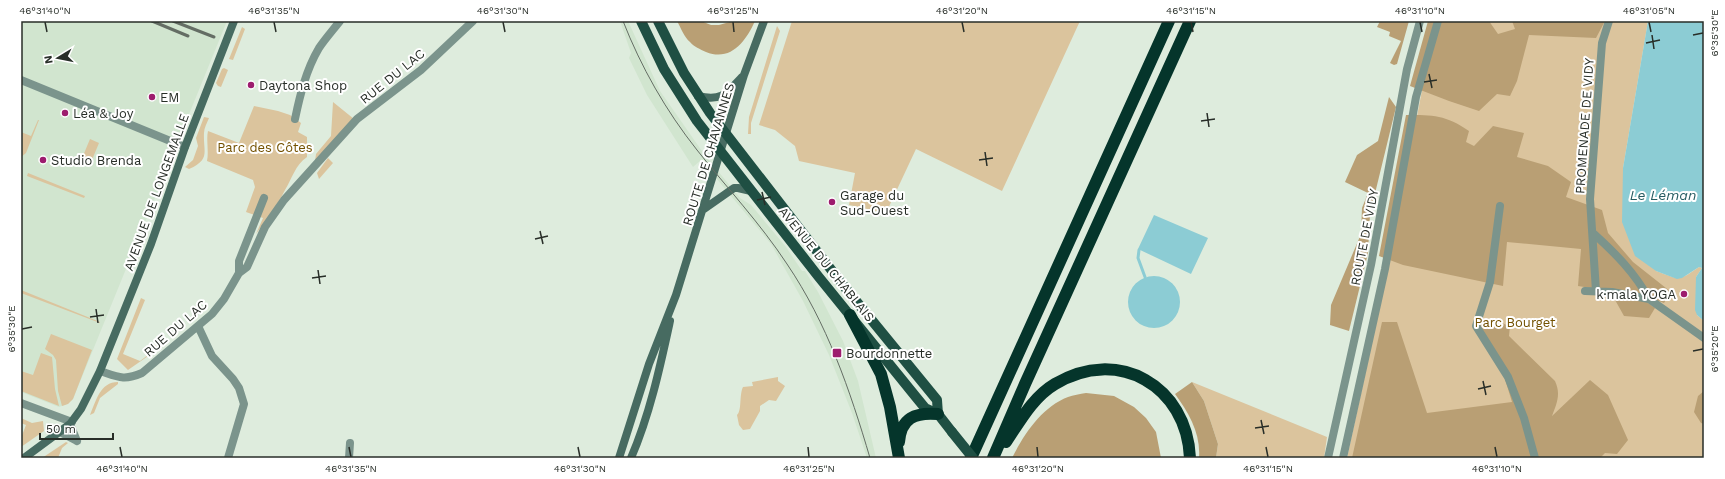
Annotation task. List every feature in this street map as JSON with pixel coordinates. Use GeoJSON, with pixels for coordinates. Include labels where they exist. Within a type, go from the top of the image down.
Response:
{"type":"FeatureCollection","features":[{"type":"Feature","properties":{"kind":"highway"},"geometry":{"type":"LineString","coordinates":[[972,458],[1169,21]]}},
{"type":"Feature","properties":{"kind":"highway"},"geometry":{"type":"LineString","coordinates":[[993,458],[1024,384],[1190,21]]}},
{"type":"Feature","properties":{"kind":"highway"},"geometry":{"type":"LineString","coordinates":[[850,315],[882,374],[890,407],[898,456]]}},
{"type":"Feature","properties":{"kind":"highway"},"geometry":{"type":"LineString","coordinates":[[996,458],[1024,415],[1044,391],[1053,384],[1071,375],[1106,369],[1126,372],[1139,377],[1155,386],[1167,397],[1177,408],[1184,424],[1189,441],[1190,458]]}},
{"type":"Feature","properties":{"kind":"highway"},"geometry":{"type":"LineString","coordinates":[[898,456],[902,426],[908,420],[925,413],[938,414]]}},
{"type":"Feature","properties":{"kind":"main road","name":"AVENUE DE LONGEMALLE"},"geometry":{"type":"LineString","coordinates":[[100,371],[151,244],[185,147],[234,21]]}},
{"type":"Feature","properties":{"kind":"main road","name":"AVENUE DU CHABLAIS"},"geometry":{"type":"LineString","coordinates":[[641,21],[664,69],[682,99],[720,152],[925,408],[938,414],[972,458]]}},
{"type":"Feature","properties":{"kind":"main road","name":"AVENUE DU CHABLAIS"},"geometry":{"type":"LineString","coordinates":[[658,21],[668,44],[698,96],[843,285],[937,400],[938,414]]}},
{"type":"Feature","properties":{"kind":"main road","name":"ROUTE DE CHAVANNES"},"geometry":{"type":"LineString","coordinates":[[619,458],[649,364],[676,295],[704,209],[744,75],[764,21]]}},
{"type":"Feature","properties":{"kind":"main road"},"geometry":{"type":"LineString","coordinates":[[698,96],[718,98],[724,96],[744,75]]}},
{"type":"Feature","properties":{"kind":"main road"},"geometry":{"type":"LineString","coordinates":[[704,209],[734,188],[751,191]]}},
{"type":"Feature","properties":{"kind":"main road","name":"ROUTE DE CHAVANNES"},"geometry":{"type":"LineString","coordinates":[[631,458],[641,434],[658,376],[676,295]]}},
{"type":"Feature","properties":{"kind":"main road"},"geometry":{"type":"LineString","coordinates":[[24,458],[71,423],[81,410],[100,371]]}},
{"type":"Feature","properties":{"kind":"street"},"geometry":{"type":"LineString","coordinates":[[295,119],[304,81],[319,48],[340,21]]}},
{"type":"Feature","properties":{"kind":"street","name":"RUE DU LAC"},"geometry":{"type":"LineString","coordinates":[[100,371],[117,377],[130,378],[142,373],[212,314],[224,299],[239,273],[247,267],[265,227],[284,200],[313,167],[357,119],[421,70],[473,21]]}},
{"type":"Feature","properties":{"kind":"street","name":"ROUTE DE VIDY"},"geometry":{"type":"LineString","coordinates":[[1328,458],[1371,265],[1407,69],[1420,21]]}},
{"type":"Feature","properties":{"kind":"street"},"geometry":{"type":"LineString","coordinates":[[1343,458],[1385,269],[1416,97],[1438,21]]}},
{"type":"Feature","properties":{"kind":"street","name":"PROMENADE DE VIDY"},"geometry":{"type":"LineString","coordinates":[[1596,291],[1594,234],[1591,222],[1590,200],[1602,43],[1609,21]]}},
{"type":"Feature","properties":{"kind":"street"},"geometry":{"type":"LineString","coordinates":[[21,80],[185,147]]}},
{"type":"Feature","properties":{"kind":"street"},"geometry":{"type":"LineString","coordinates":[[239,273],[239,261],[264,198]]}},
{"type":"Feature","properties":{"kind":"street"},"geometry":{"type":"LineString","coordinates":[[1500,206],[1490,282],[1476,326],[1508,377],[1524,418],[1535,458]]}},
{"type":"Feature","properties":{"kind":"street"},"geometry":{"type":"LineString","coordinates":[[1594,234],[1619,256],[1643,288],[1649,299]]}},
{"type":"Feature","properties":{"kind":"street"},"geometry":{"type":"LineString","coordinates":[[1585,291],[1612,292],[1649,299],[1704,338]]}},
{"type":"Feature","properties":{"kind":"street"},"geometry":{"type":"LineString","coordinates":[[198,326],[212,356],[231,377],[242,395],[244,404],[228,458]]}},
{"type":"Feature","properties":{"kind":"street"},"geometry":{"type":"LineString","coordinates":[[21,403],[71,423],[77,441],[60,432]]}},
{"type":"Feature","properties":{"kind":"street"},"geometry":{"type":"LineString","coordinates":[[349,458],[350,443]]}},
{"type":"Feature","properties":{"kind":"shaded area"},"geometry":{"type":"Polygon","coordinates":[[[21,21],[227,21],[73,399],[65,405],[59,407],[21,392],[21,21]]]}},
{"type":"Feature","properties":{"kind":"shaded area"},"geometry":{"type":"Polygon","coordinates":[[[620,21],[628,21],[660,91],[704,154],[740,198],[751,205],[786,247],[802,271],[805,271],[818,292],[843,341],[858,381],[876,458],[867,458],[852,413],[829,355],[803,301],[771,244],[701,160],[693,167],[647,95],[629,58],[631,53],[620,21]]]}},
{"type":"Feature","properties":{"kind":"shaded area"},"geometry":{"type":"Polygon","coordinates":[[[677,21],[701,21],[711,25],[719,25],[733,21],[755,21],[747,36],[736,48],[723,54],[715,54],[706,52],[692,44],[684,35],[677,21]]]}},
{"type":"Feature","properties":{"kind":"shaded area"},"geometry":{"type":"Polygon","coordinates":[[[1380,21],[1409,21],[1397,64],[1394,65],[1390,63],[1401,41],[1389,36],[1390,32],[1377,27],[1380,21]]]}},
{"type":"Feature","properties":{"kind":"shaded area"},"geometry":{"type":"Polygon","coordinates":[[[1428,21],[1489,21],[1498,34],[1515,29],[1512,21],[1605,21],[1596,38],[1529,35],[1517,81],[1510,96],[1497,94],[1479,111],[1410,86],[1428,21]]]}},
{"type":"Feature","properties":{"kind":"shaded area"},"geometry":{"type":"Polygon","coordinates":[[[1389,97],[1396,107],[1370,214],[1368,253],[1349,331],[1330,325],[1331,305],[1361,234],[1362,208],[1368,193],[1345,182],[1357,155],[1378,141],[1389,97]]]}},
{"type":"Feature","properties":{"kind":"shaded area"},"geometry":{"type":"Polygon","coordinates":[[[1406,115],[1439,117],[1453,122],[1469,131],[1466,142],[1474,146],[1493,126],[1524,133],[1517,157],[1548,166],[1571,182],[1566,197],[1602,210],[1608,233],[1633,262],[1671,292],[1664,303],[1645,296],[1644,300],[1655,308],[1649,318],[1624,316],[1610,291],[1578,286],[1581,249],[1507,242],[1503,286],[1403,265],[1379,256],[1406,115]]]}},
{"type":"Feature","properties":{"kind":"shaded area"},"geometry":{"type":"Polygon","coordinates":[[[1486,318],[1510,326],[1509,336],[1555,381],[1558,394],[1557,403],[1552,416],[1590,380],[1608,395],[1628,440],[1617,454],[1605,453],[1600,458],[1352,458],[1382,322],[1397,322],[1427,413],[1512,402],[1497,353],[1474,325],[1486,318]]]}},
{"type":"Feature","properties":{"kind":"shaded area"},"geometry":{"type":"Polygon","coordinates":[[[1192,382],[1204,401],[1218,444],[1216,458],[1199,458],[1198,441],[1193,424],[1175,394],[1192,382]]]}},
{"type":"Feature","properties":{"kind":"shaded area"},"geometry":{"type":"Polygon","coordinates":[[[1704,391],[1704,424],[1701,423],[1694,412],[1698,396],[1704,391]]]}},
{"type":"Feature","properties":{"kind":"shaded area"},"geometry":{"type":"Polygon","coordinates":[[[1086,393],[1114,396],[1134,407],[1146,418],[1156,432],[1161,458],[1012,458],[1028,431],[1042,414],[1050,407],[1068,397],[1086,393]]]}},
{"type":"Feature","properties":{"kind":"green space"},"geometry":{"type":"Polygon","coordinates":[[[792,21],[1080,21],[1002,191],[916,149],[886,213],[849,205],[855,173],[799,161],[795,146],[775,130],[759,125],[792,21]]]}},
{"type":"Feature","properties":{"kind":"green space","name":"Parc Bourget"},"geometry":{"type":"Polygon","coordinates":[[[1440,21],[1648,21],[1623,168],[1656,271],[1679,278],[1687,275],[1699,267],[1702,268],[1696,277],[1697,315],[1704,321],[1704,458],[1347,458],[1388,268],[1423,85],[1440,21]]]}},
{"type":"Feature","properties":{"kind":"green space"},"geometry":{"type":"Polygon","coordinates":[[[777,26],[780,31],[751,123],[751,134],[748,134],[749,117],[777,26]]]}},
{"type":"Feature","properties":{"kind":"green space"},"geometry":{"type":"Polygon","coordinates":[[[242,27],[245,29],[233,60],[229,59],[242,27]]]}},
{"type":"Feature","properties":{"kind":"green space"},"geometry":{"type":"Polygon","coordinates":[[[224,68],[228,70],[221,87],[216,83],[222,69],[224,68]]]}},
{"type":"Feature","properties":{"kind":"green space"},"geometry":{"type":"Polygon","coordinates":[[[333,102],[354,119],[315,161],[316,154],[331,136],[333,102]]]}},
{"type":"Feature","properties":{"kind":"green space","name":"Parc des Côtes"},"geometry":{"type":"Polygon","coordinates":[[[254,106],[290,115],[301,123],[298,132],[307,137],[307,157],[299,164],[278,202],[256,234],[263,218],[246,212],[255,187],[253,180],[207,161],[208,131],[239,143],[254,106]]]}},
{"type":"Feature","properties":{"kind":"green space"},"geometry":{"type":"Polygon","coordinates":[[[204,117],[209,118],[204,131],[203,158],[200,162],[189,169],[185,167],[193,160],[198,146],[196,138],[204,117]]]}},
{"type":"Feature","properties":{"kind":"green space"},"geometry":{"type":"Polygon","coordinates":[[[38,120],[26,153],[21,157],[21,132],[31,136],[38,120]]]}},
{"type":"Feature","properties":{"kind":"green space"},"geometry":{"type":"Polygon","coordinates":[[[90,139],[99,143],[89,167],[80,163],[90,139]]]}},
{"type":"Feature","properties":{"kind":"green space"},"geometry":{"type":"Polygon","coordinates":[[[328,158],[333,163],[319,179],[317,173],[328,158]]]}},
{"type":"Feature","properties":{"kind":"green space"},"geometry":{"type":"Polygon","coordinates":[[[28,173],[85,196],[84,198],[27,176],[28,173]]]}},
{"type":"Feature","properties":{"kind":"green space"},"geometry":{"type":"Polygon","coordinates":[[[21,290],[100,322],[100,323],[21,293],[21,290]]]}},
{"type":"Feature","properties":{"kind":"green space"},"geometry":{"type":"Polygon","coordinates":[[[141,298],[145,300],[123,354],[140,361],[148,355],[152,343],[157,346],[152,350],[151,354],[128,370],[117,359],[141,298]]]}},
{"type":"Feature","properties":{"kind":"green space"},"geometry":{"type":"Polygon","coordinates":[[[51,334],[92,350],[73,399],[68,404],[62,406],[58,391],[56,360],[53,355],[45,349],[51,334]]]}},
{"type":"Feature","properties":{"kind":"green space"},"geometry":{"type":"Polygon","coordinates":[[[41,353],[52,357],[55,389],[59,406],[21,391],[21,371],[33,375],[41,353]]]}},
{"type":"Feature","properties":{"kind":"green space"},"geometry":{"type":"Polygon","coordinates":[[[778,377],[778,381],[785,386],[776,401],[769,400],[760,406],[760,411],[750,429],[743,430],[739,425],[737,415],[739,413],[743,387],[753,386],[752,382],[778,377]]]}},
{"type":"Feature","properties":{"kind":"green space"},"geometry":{"type":"Polygon","coordinates":[[[118,382],[118,384],[100,398],[94,413],[90,415],[97,398],[103,389],[107,385],[118,382]]]}},
{"type":"Feature","properties":{"kind":"green space"},"geometry":{"type":"Polygon","coordinates":[[[1192,382],[1327,437],[1324,458],[1216,458],[1218,444],[1204,401],[1192,382]]]}},
{"type":"Feature","properties":{"kind":"green space"},"geometry":{"type":"Polygon","coordinates":[[[21,418],[32,423],[43,421],[44,431],[21,447],[21,438],[26,425],[21,423],[21,418]]]}},
{"type":"Feature","properties":{"kind":"green space"},"geometry":{"type":"Polygon","coordinates":[[[66,442],[68,443],[62,448],[58,458],[42,458],[66,442]]]}},
{"type":"Feature","properties":{"kind":"water","name":"Le Léman"},"geometry":{"type":"Polygon","coordinates":[[[1648,21],[1704,21],[1704,321],[1697,315],[1695,310],[1696,277],[1702,268],[1699,267],[1682,278],[1677,279],[1656,271],[1635,256],[1622,222],[1623,168],[1648,21]]]}},
{"type":"Feature","properties":{"kind":"water"},"geometry":{"type":"Polygon","coordinates":[[[1154,215],[1208,238],[1191,274],[1138,249],[1154,215]]]}},
{"type":"Feature","properties":{"kind":"water"},"geometry":{"type":"Polygon","coordinates":[[[1149,276],[1159,276],[1168,280],[1176,288],[1180,297],[1180,307],[1176,316],[1168,324],[1159,328],[1149,328],[1140,324],[1132,316],[1128,307],[1128,297],[1132,288],[1140,280],[1149,276]]]}},
{"type":"Feature","properties":{"kind":"waterway"},"geometry":{"type":"LineString","coordinates":[[1139,250],[1138,258],[1145,277]]}},
{"type":"Feature","properties":{"kind":"tram line"},"geometry":{"type":"LineString","coordinates":[[623,21],[646,72],[675,120],[697,150],[766,234],[801,286],[826,333],[854,407],[870,458]]}},
{"type":"Feature","properties":{"kind":"railway"},"geometry":{"type":"LineString","coordinates":[[152,21],[188,36]]}},
{"type":"Feature","properties":{"kind":"railway"},"geometry":{"type":"LineString","coordinates":[[173,21],[214,37]]}},
{"type":"Feature","properties":{"kind":"place","name":"Daytona Shop"},"geometry":{"type":"Point","coordinates":[251,85]}},
{"type":"Feature","properties":{"kind":"place","name":"EM"},"geometry":{"type":"Point","coordinates":[152,97]}},
{"type":"Feature","properties":{"kind":"place","name":"Léa & Joy"},"geometry":{"type":"Point","coordinates":[65,113]}},
{"type":"Feature","properties":{"kind":"place","name":"Studio Brenda"},"geometry":{"type":"Point","coordinates":[43,160]}},
{"type":"Feature","properties":{"kind":"place","name":"Garage du Sud-Ouest"},"geometry":{"type":"Point","coordinates":[832,202]}},
{"type":"Feature","properties":{"kind":"place","name":"k·mala YOGA"},"geometry":{"type":"Point","coordinates":[1684,294]}},
{"type":"Feature","properties":{"kind":"place","name":"Bourdonnette"},"geometry":{"type":"Point","coordinates":[837,353]}}]}
